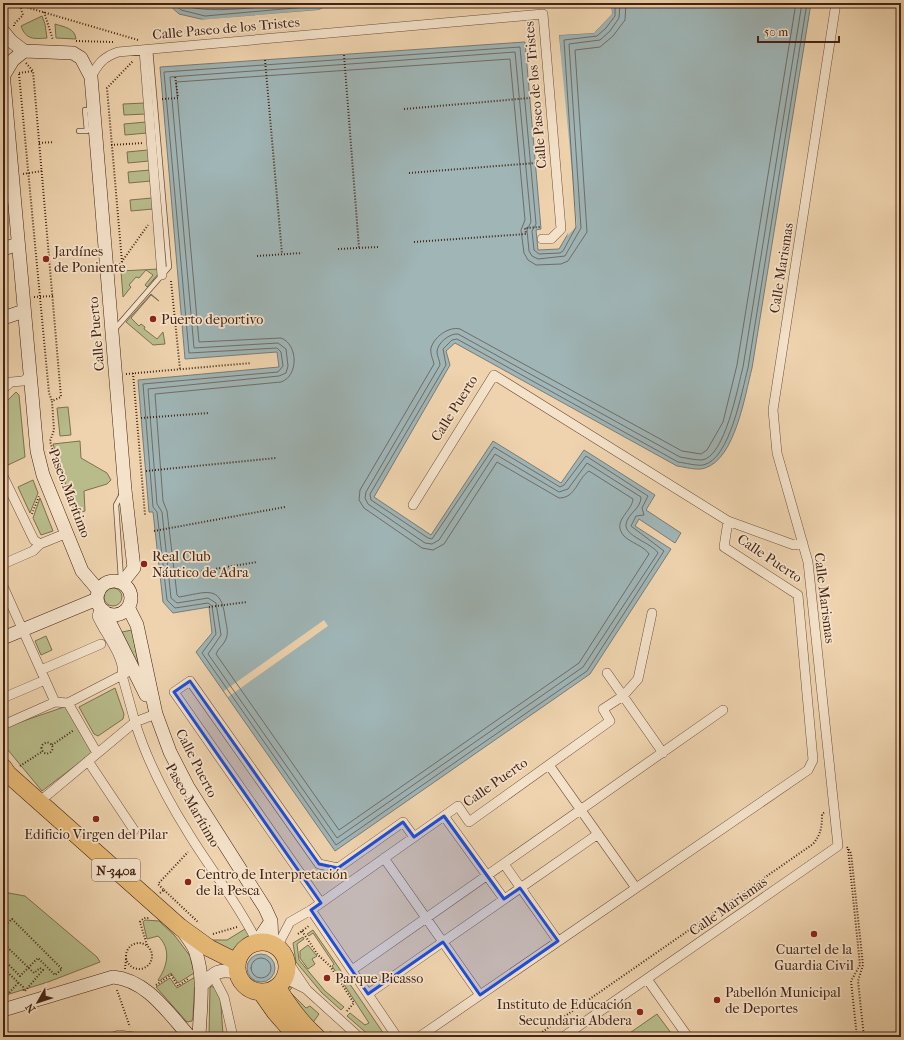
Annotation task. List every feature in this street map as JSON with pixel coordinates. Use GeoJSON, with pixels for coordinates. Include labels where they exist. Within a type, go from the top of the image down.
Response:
{"type":"FeatureCollection","features":[{"type":"Feature","properties":{"kind":"highway","name":"N-340a"},"geometry":{"type":"LineString","coordinates":[[8,774],[153,910],[237,967],[245,986],[251,990],[261,992],[275,1012],[297,1037]]}},
{"type":"Feature","properties":{"kind":"highway"},"geometry":{"type":"LineString","coordinates":[[237,967],[244,949],[273,948],[287,970],[281,983],[261,992]]}},
{"type":"Feature","properties":{"kind":"highway"},"geometry":{"type":"LineString","coordinates":[[281,983],[290,1009],[305,1027],[317,1037]]}},
{"type":"Feature","properties":{"kind":"street","name":"Calle Marismas"},"geometry":{"type":"LineString","coordinates":[[564,1037],[838,846],[808,562],[777,453],[774,410],[836,3]]}},
{"type":"Feature","properties":{"kind":"street","name":"Calle Paseo de los Tristes"},"geometry":{"type":"LineString","coordinates":[[91,77],[100,62],[107,56],[118,52],[543,14],[561,229],[551,239],[542,240]]}},
{"type":"Feature","properties":{"kind":"street"},"geometry":{"type":"LineString","coordinates":[[10,31],[11,41],[24,55]]}},
{"type":"Feature","properties":{"kind":"street"},"geometry":{"type":"LineString","coordinates":[[147,50],[151,142],[162,275]]}},
{"type":"Feature","properties":{"kind":"street"},"geometry":{"type":"LineString","coordinates":[[6,74],[13,60],[24,55],[73,53],[81,58],[91,77]]}},
{"type":"Feature","properties":{"kind":"street","name":"Paseo Marítimo"},"geometry":{"type":"LineString","coordinates":[[6,74],[7,155],[18,244],[37,451],[43,475],[68,533],[82,571],[100,602],[128,672],[156,714]]}},
{"type":"Feature","properties":{"kind":"street","name":"Calle Puerto"},"geometry":{"type":"LineString","coordinates":[[91,77],[125,490],[134,568],[122,583]]}},
{"type":"Feature","properties":{"kind":"street"},"geometry":{"type":"LineString","coordinates":[[3,249],[18,244]]}},
{"type":"Feature","properties":{"kind":"street"},"geometry":{"type":"LineString","coordinates":[[3,318],[24,311]]}},
{"type":"Feature","properties":{"kind":"street","name":"Calle Puerto"},"geometry":{"type":"LineString","coordinates":[[412,505],[494,375],[728,521],[724,547],[798,596],[813,760],[808,770],[419,1037]]}},
{"type":"Feature","properties":{"kind":"street"},"geometry":{"type":"LineString","coordinates":[[3,389],[11,382],[23,381],[30,376]]}},
{"type":"Feature","properties":{"kind":"street"},"geometry":{"type":"LineString","coordinates":[[3,476],[34,540],[40,544]]}},
{"type":"Feature","properties":{"kind":"street"},"geometry":{"type":"LineString","coordinates":[[728,521],[794,546],[803,543]]}},
{"type":"Feature","properties":{"kind":"street"},"geometry":{"type":"LineString","coordinates":[[3,564],[33,551],[40,544],[68,533]]}},
{"type":"Feature","properties":{"kind":"street"},"geometry":{"type":"LineString","coordinates":[[111,581],[122,583],[129,591],[131,596],[128,607],[124,611],[114,614],[100,602],[106,583],[111,581]]}},
{"type":"Feature","properties":{"kind":"street"},"geometry":{"type":"LineString","coordinates":[[3,586],[24,629],[55,702]]}},
{"type":"Feature","properties":{"kind":"street"},"geometry":{"type":"LineString","coordinates":[[3,638],[100,602]]}},
{"type":"Feature","properties":{"kind":"street","name":"Calle Puerto"},"geometry":{"type":"LineString","coordinates":[[128,607],[137,625],[156,714],[170,752],[188,788],[265,908],[271,921],[273,948]]}},
{"type":"Feature","properties":{"kind":"street","name":"Calle Puerto"},"geometry":{"type":"LineString","coordinates":[[273,948],[290,922],[311,910],[458,806],[469,822],[610,720],[603,709],[623,696],[638,679],[652,613]]}},
{"type":"Feature","properties":{"kind":"street"},"geometry":{"type":"LineString","coordinates":[[41,670],[101,644]]}},
{"type":"Feature","properties":{"kind":"street"},"geometry":{"type":"LineString","coordinates":[[3,725],[55,702],[68,703],[128,672]]}},
{"type":"Feature","properties":{"kind":"street","name":"Paseo Marítimo"},"geometry":{"type":"LineString","coordinates":[[128,672],[135,722],[140,739],[162,788],[189,834],[247,922],[273,948],[308,990]]}},
{"type":"Feature","properties":{"kind":"street"},"geometry":{"type":"LineString","coordinates":[[607,673],[663,753]]}},
{"type":"Feature","properties":{"kind":"street"},"geometry":{"type":"LineString","coordinates":[[3,698],[45,680]]}},
{"type":"Feature","properties":{"kind":"street"},"geometry":{"type":"LineString","coordinates":[[321,903],[174,692],[190,681],[319,864],[338,868],[403,822],[414,837]]}},
{"type":"Feature","properties":{"kind":"street"},"geometry":{"type":"LineString","coordinates":[[68,703],[97,753]]}},
{"type":"Feature","properties":{"kind":"street"},"geometry":{"type":"LineString","coordinates":[[352,970],[724,710]]}},
{"type":"Feature","properties":{"kind":"street"},"geometry":{"type":"LineString","coordinates":[[39,802],[135,722],[156,714]]}},
{"type":"Feature","properties":{"kind":"street"},"geometry":{"type":"LineString","coordinates":[[88,761],[134,830]]}},
{"type":"Feature","properties":{"kind":"street","name":"Calle Puerto"},"geometry":{"type":"LineString","coordinates":[[549,765],[636,888]]}},
{"type":"Feature","properties":{"kind":"street"},"geometry":{"type":"LineString","coordinates":[[444,816],[504,899]]}},
{"type":"Feature","properties":{"kind":"street"},"geometry":{"type":"LineString","coordinates":[[368,994],[598,834]]}},
{"type":"Feature","properties":{"kind":"street"},"geometry":{"type":"LineString","coordinates":[[384,858],[480,995]]}},
{"type":"Feature","properties":{"kind":"street"},"geometry":{"type":"LineString","coordinates":[[504,864],[558,942]]}},
{"type":"Feature","properties":{"kind":"street"},"geometry":{"type":"LineString","coordinates":[[311,910],[397,1037]]}},
{"type":"Feature","properties":{"kind":"street"},"geometry":{"type":"LineString","coordinates":[[180,927],[196,952],[201,986],[200,1037]]}},
{"type":"Feature","properties":{"kind":"street"},"geometry":{"type":"LineString","coordinates":[[201,986],[216,971],[237,967]]}},
{"type":"Feature","properties":{"kind":"street"},"geometry":{"type":"LineString","coordinates":[[212,974],[224,997],[233,1037]]}},
{"type":"Feature","properties":{"kind":"street"},"geometry":{"type":"LineString","coordinates":[[3,1010],[26,997],[113,977],[124,978],[148,990],[190,1037]]}},
{"type":"Feature","properties":{"kind":"street"},"geometry":{"type":"LineString","coordinates":[[646,979],[688,1037]]}},
{"type":"Feature","properties":{"kind":"street"},"geometry":{"type":"LineString","coordinates":[[281,983],[308,990],[359,1037]]}},
{"type":"Feature","properties":{"kind":"street"},"geometry":{"type":"LineString","coordinates":[[112,1037],[120,1035],[134,1036]]}},
{"type":"Feature","properties":{"kind":"lane"},"geometry":{"type":"LineString","coordinates":[[112,332],[169,267],[147,50]]}},
{"type":"Feature","properties":{"kind":"lane"},"geometry":{"type":"LineString","coordinates":[[79,131],[87,131],[86,110],[93,109]]}},
{"type":"Feature","properties":{"kind":"path"},"geometry":{"type":"LineString","coordinates":[[19,4],[138,40],[148,41],[147,50],[107,88],[122,262]]}},
{"type":"Feature","properties":{"kind":"path"},"geometry":{"type":"LineString","coordinates":[[10,31],[23,14],[19,4]]}},
{"type":"Feature","properties":{"kind":"path"},"geometry":{"type":"LineString","coordinates":[[44,12],[52,40],[59,40]]}},
{"type":"Feature","properties":{"kind":"path"},"geometry":{"type":"LineString","coordinates":[[132,41],[138,40]]}},
{"type":"Feature","properties":{"kind":"path"},"geometry":{"type":"LineString","coordinates":[[72,41],[117,43]]}},
{"type":"Feature","properties":{"kind":"path"},"geometry":{"type":"LineString","coordinates":[[24,55],[33,71],[53,296],[61,397],[52,401]]}},
{"type":"Feature","properties":{"kind":"path"},"geometry":{"type":"LineString","coordinates":[[344,55],[359,248]]}},
{"type":"Feature","properties":{"kind":"path"},"geometry":{"type":"LineString","coordinates":[[265,60],[282,254]]}},
{"type":"Feature","properties":{"kind":"path"},"geometry":{"type":"LineString","coordinates":[[6,74],[33,71]]}},
{"type":"Feature","properties":{"kind":"path"},"geometry":{"type":"LineString","coordinates":[[19,73],[48,393],[52,401],[54,430],[50,441],[68,501]]}},
{"type":"Feature","properties":{"kind":"path"},"geometry":{"type":"LineString","coordinates":[[162,99],[178,98],[176,76]]}},
{"type":"Feature","properties":{"kind":"path"},"geometry":{"type":"LineString","coordinates":[[404,109],[530,98]]}},
{"type":"Feature","properties":{"kind":"path"},"geometry":{"type":"LineString","coordinates":[[39,143],[54,142]]}},
{"type":"Feature","properties":{"kind":"path"},"geometry":{"type":"LineString","coordinates":[[107,145],[151,142]]}},
{"type":"Feature","properties":{"kind":"path"},"geometry":{"type":"LineString","coordinates":[[409,173],[535,163]]}},
{"type":"Feature","properties":{"kind":"path"},"geometry":{"type":"LineString","coordinates":[[22,174],[42,171]]}},
{"type":"Feature","properties":{"kind":"path"},"geometry":{"type":"LineString","coordinates":[[115,271],[157,213]]}},
{"type":"Feature","properties":{"kind":"path"},"geometry":{"type":"LineString","coordinates":[[414,242],[526,234],[525,228],[541,226]]}},
{"type":"Feature","properties":{"kind":"path"},"geometry":{"type":"LineString","coordinates":[[338,249],[378,247]]}},
{"type":"Feature","properties":{"kind":"path"},"geometry":{"type":"LineString","coordinates":[[257,256],[302,253]]}},
{"type":"Feature","properties":{"kind":"path"},"geometry":{"type":"LineString","coordinates":[[169,267],[180,369]]}},
{"type":"Feature","properties":{"kind":"path"},"geometry":{"type":"LineString","coordinates":[[31,297],[53,296]]}},
{"type":"Feature","properties":{"kind":"path"},"geometry":{"type":"LineString","coordinates":[[124,374],[251,363]]}},
{"type":"Feature","properties":{"kind":"path"},"geometry":{"type":"LineString","coordinates":[[133,373],[145,515]]}},
{"type":"Feature","properties":{"kind":"path"},"geometry":{"type":"LineString","coordinates":[[142,418],[209,413]]}},
{"type":"Feature","properties":{"kind":"path"},"geometry":{"type":"LineString","coordinates":[[146,471],[276,458]]}},
{"type":"Feature","properties":{"kind":"path"},"geometry":{"type":"LineString","coordinates":[[31,517],[41,493]]}},
{"type":"Feature","properties":{"kind":"path"},"geometry":{"type":"LineString","coordinates":[[154,530],[285,507]]}},
{"type":"Feature","properties":{"kind":"path"},"geometry":{"type":"LineString","coordinates":[[160,578],[257,562]]}},
{"type":"Feature","properties":{"kind":"path"},"geometry":{"type":"LineString","coordinates":[[209,607],[247,602]]}},
{"type":"Feature","properties":{"kind":"path"},"geometry":{"type":"LineString","coordinates":[[43,751],[48,753],[51,752],[52,745],[81,725]]}},
{"type":"Feature","properties":{"kind":"path"},"geometry":{"type":"LineString","coordinates":[[43,751],[42,748],[44,743],[49,743],[52,745]]}},
{"type":"Feature","properties":{"kind":"path"},"geometry":{"type":"LineString","coordinates":[[8,774],[43,751]]}},
{"type":"Feature","properties":{"kind":"path"},"geometry":{"type":"LineString","coordinates":[[535,1037],[813,844],[819,837],[822,829],[822,814],[834,807]]}},
{"type":"Feature","properties":{"kind":"path"},"geometry":{"type":"LineString","coordinates":[[857,1037],[851,981],[860,964],[848,848],[851,853],[863,965],[858,981],[864,1037]]}},
{"type":"Feature","properties":{"kind":"path"},"geometry":{"type":"LineString","coordinates":[[182,906],[158,884],[190,850]]}},
{"type":"Feature","properties":{"kind":"path"},"geometry":{"type":"LineString","coordinates":[[147,944],[134,943],[127,949],[126,958],[133,968],[142,969],[149,965],[152,961],[152,952],[147,944],[140,922],[153,910],[164,890]]}},
{"type":"Feature","properties":{"kind":"path"},"geometry":{"type":"LineString","coordinates":[[3,927],[12,919],[62,969],[55,975],[38,958],[20,976],[3,960]]}},
{"type":"Feature","properties":{"kind":"path"},"geometry":{"type":"LineString","coordinates":[[212,935],[242,926],[247,922]]}},
{"type":"Feature","properties":{"kind":"path"},"geometry":{"type":"LineString","coordinates":[[302,931],[318,955],[330,966],[354,1003],[345,1013],[334,1015]]}},
{"type":"Feature","properties":{"kind":"path"},"geometry":{"type":"LineString","coordinates":[[3,943],[34,973],[40,968],[44,971],[26,997],[18,982],[3,968]]}},
{"type":"Feature","properties":{"kind":"path"},"geometry":{"type":"LineString","coordinates":[[160,982],[171,975],[178,986],[190,978]]}},
{"type":"Feature","properties":{"kind":"path"},"geometry":{"type":"LineString","coordinates":[[3,989],[8,994],[18,982]]}},
{"type":"Feature","properties":{"kind":"path"},"geometry":{"type":"LineString","coordinates":[[117,988],[128,1021]]}},
{"type":"Feature","properties":{"kind":"highlighted area"},"geometry":{"type":"Polygon","coordinates":[[[190,681],[319,864],[338,868],[403,822],[414,837],[444,816],[504,899],[520,888],[558,941],[480,995],[443,942],[368,994],[311,910],[321,903],[174,692],[190,681]]]}},
{"type":"Feature","properties":{"kind":"green space"},"geometry":{"type":"Polygon","coordinates":[[[42,16],[47,38],[31,38],[25,34],[21,26],[42,16]]]}},
{"type":"Feature","properties":{"kind":"green space"},"geometry":{"type":"Polygon","coordinates":[[[55,24],[74,32],[76,39],[56,38],[55,24]]]}},
{"type":"Feature","properties":{"kind":"green space"},"geometry":{"type":"Polygon","coordinates":[[[145,103],[146,114],[124,115],[123,104],[145,103]]]}},
{"type":"Feature","properties":{"kind":"green space"},"geometry":{"type":"Polygon","coordinates":[[[146,122],[147,133],[125,135],[124,124],[146,122]]]}},
{"type":"Feature","properties":{"kind":"green space"},"geometry":{"type":"Polygon","coordinates":[[[148,150],[149,161],[128,163],[127,152],[148,150]]]}},
{"type":"Feature","properties":{"kind":"green space"},"geometry":{"type":"Polygon","coordinates":[[[150,170],[151,181],[129,183],[128,172],[150,170]]]}},
{"type":"Feature","properties":{"kind":"green space"},"geometry":{"type":"Polygon","coordinates":[[[152,198],[153,209],[131,211],[130,200],[152,198]]]}},
{"type":"Feature","properties":{"kind":"green space"},"geometry":{"type":"Polygon","coordinates":[[[159,269],[159,273],[147,287],[145,285],[153,275],[146,270],[139,278],[136,277],[129,285],[131,287],[123,297],[121,271],[159,269]]]}},
{"type":"Feature","properties":{"kind":"green space"},"geometry":{"type":"Polygon","coordinates":[[[151,294],[159,301],[151,295],[131,318],[139,326],[141,324],[145,327],[144,329],[157,339],[163,332],[165,344],[153,345],[126,322],[151,294]]]}},
{"type":"Feature","properties":{"kind":"green space"},"geometry":{"type":"Polygon","coordinates":[[[16,392],[19,395],[25,457],[8,465],[3,454],[3,405],[16,392]]]}},
{"type":"Feature","properties":{"kind":"green space"},"geometry":{"type":"Polygon","coordinates":[[[68,407],[71,435],[60,436],[57,408],[68,407]]]}},
{"type":"Feature","properties":{"kind":"green space"},"geometry":{"type":"Polygon","coordinates":[[[80,441],[81,458],[107,473],[111,480],[107,484],[84,491],[85,511],[75,514],[53,444],[80,441]]]}},
{"type":"Feature","properties":{"kind":"green space"},"geometry":{"type":"Polygon","coordinates":[[[33,480],[38,493],[30,513],[18,487],[33,480]]]}},
{"type":"Feature","properties":{"kind":"green space"},"geometry":{"type":"Polygon","coordinates":[[[40,498],[53,531],[41,535],[33,518],[40,498]]]}},
{"type":"Feature","properties":{"kind":"green space"},"geometry":{"type":"Polygon","coordinates":[[[109,588],[117,588],[122,593],[120,604],[117,606],[109,606],[104,601],[104,593],[109,588]]]}},
{"type":"Feature","properties":{"kind":"green space"},"geometry":{"type":"Polygon","coordinates":[[[132,630],[139,667],[122,632],[132,630]]]}},
{"type":"Feature","properties":{"kind":"green space"},"geometry":{"type":"Polygon","coordinates":[[[46,636],[52,650],[41,655],[35,641],[46,636]]]}},
{"type":"Feature","properties":{"kind":"green space"},"geometry":{"type":"Polygon","coordinates":[[[115,688],[124,714],[123,719],[98,736],[94,734],[79,707],[115,688]]]}},
{"type":"Feature","properties":{"kind":"green space"},"geometry":{"type":"Polygon","coordinates":[[[67,707],[92,753],[42,791],[3,744],[3,728],[67,707]]]}},
{"type":"Feature","properties":{"kind":"green space"},"geometry":{"type":"Polygon","coordinates":[[[3,892],[25,896],[97,957],[100,962],[48,982],[3,996],[3,892]]]}},
{"type":"Feature","properties":{"kind":"green space"},"geometry":{"type":"Polygon","coordinates":[[[145,920],[159,921],[175,936],[190,956],[194,973],[178,983],[171,973],[159,981],[158,980],[166,964],[167,952],[158,936],[147,939],[143,922],[145,920]]]}},
{"type":"Feature","properties":{"kind":"green space"},"geometry":{"type":"Polygon","coordinates":[[[245,929],[250,936],[234,950],[229,951],[210,940],[227,940],[245,929]]]}},
{"type":"Feature","properties":{"kind":"green space"},"geometry":{"type":"Polygon","coordinates":[[[313,930],[386,1037],[371,1037],[347,1016],[350,1013],[365,1025],[369,1023],[332,966],[334,964],[313,933],[309,936],[307,934],[313,930]]]}},
{"type":"Feature","properties":{"kind":"green space"},"geometry":{"type":"Polygon","coordinates":[[[303,937],[304,939],[297,944],[299,960],[325,991],[344,1007],[341,1010],[322,993],[296,962],[293,943],[303,937]]]}},
{"type":"Feature","properties":{"kind":"green space"},"geometry":{"type":"Polygon","coordinates":[[[308,945],[317,956],[312,959],[315,964],[308,969],[300,958],[300,951],[308,945]]]}},
{"type":"Feature","properties":{"kind":"green space"},"geometry":{"type":"Polygon","coordinates":[[[195,977],[193,1017],[192,1021],[187,1022],[156,987],[170,978],[177,988],[195,977]]]}},
{"type":"Feature","properties":{"kind":"green space"},"geometry":{"type":"Polygon","coordinates":[[[211,986],[220,991],[223,1035],[209,1036],[211,986]]]}},
{"type":"Feature","properties":{"kind":"green space"},"geometry":{"type":"Polygon","coordinates":[[[287,987],[293,987],[289,991],[306,1008],[310,1006],[319,1014],[312,1024],[286,989],[287,987]]]}},
{"type":"Feature","properties":{"kind":"green space"},"geometry":{"type":"Polygon","coordinates":[[[657,1014],[674,1037],[624,1037],[657,1014]]]}},
{"type":"Feature","properties":{"kind":"water"},"geometry":{"type":"Polygon","coordinates":[[[167,3],[334,3],[319,10],[205,20],[179,14],[167,3]]]}},
{"type":"Feature","properties":{"kind":"water"},"geometry":{"type":"Polygon","coordinates":[[[611,3],[811,3],[752,368],[737,425],[724,452],[715,462],[702,469],[677,466],[455,343],[446,351],[450,365],[374,497],[431,535],[493,441],[561,483],[584,450],[655,495],[646,510],[681,533],[675,543],[639,519],[635,526],[671,549],[590,674],[335,851],[196,652],[212,633],[209,607],[173,613],[163,602],[153,512],[149,512],[138,380],[279,367],[277,352],[185,359],[160,67],[525,42],[541,229],[536,230],[538,250],[559,249],[572,227],[559,35],[594,33],[612,14],[611,3]]]}},
{"type":"Feature","properties":{"kind":"water"},"geometry":{"type":"Polygon","coordinates":[[[261,954],[271,958],[275,968],[271,978],[261,982],[251,978],[247,968],[251,958],[261,954]]]}},
{"type":"Feature","properties":{"kind":"pier"},"geometry":{"type":"Polygon","coordinates":[[[336,3],[335,5],[319,12],[205,22],[198,20],[319,10],[336,3]]]}},
{"type":"Feature","properties":{"kind":"pier"},"geometry":{"type":"Polygon","coordinates":[[[609,3],[611,3],[612,14],[594,33],[559,35],[577,226],[567,236],[570,227],[557,34],[593,31],[610,13],[609,3]]]}},
{"type":"Feature","properties":{"kind":"pier"},"geometry":{"type":"Polygon","coordinates":[[[324,620],[328,626],[228,697],[224,691],[324,620]]]}},
{"type":"Feature","properties":{"kind":"place","name":"Jardínes de Poniente"},"geometry":{"type":"Point","coordinates":[46,259]}},
{"type":"Feature","properties":{"kind":"place","name":"Puerto deportivo"},"geometry":{"type":"Point","coordinates":[153,319]}},
{"type":"Feature","properties":{"kind":"place","name":"Real Club Náutico de Adra"},"geometry":{"type":"Point","coordinates":[144,564]}},
{"type":"Feature","properties":{"kind":"place","name":"Edificio Virgen del Pilar"},"geometry":{"type":"Point","coordinates":[96,819]}},
{"type":"Feature","properties":{"kind":"place","name":"Centro de Interpretación de la Pesca"},"geometry":{"type":"Point","coordinates":[188,882]}},
{"type":"Feature","properties":{"kind":"place","name":"Cuartel de la Guardia Civil"},"geometry":{"type":"Point","coordinates":[814,934]}},
{"type":"Feature","properties":{"kind":"place","name":"Parque Picasso"},"geometry":{"type":"Point","coordinates":[327,978]}},
{"type":"Feature","properties":{"kind":"place","name":"Pabellón Municipal de Deportes"},"geometry":{"type":"Point","coordinates":[717,1000]}},
{"type":"Feature","properties":{"kind":"place","name":"Instituto de Educación Secundaria Abdera"},"geometry":{"type":"Point","coordinates":[640,1012]}}]}
